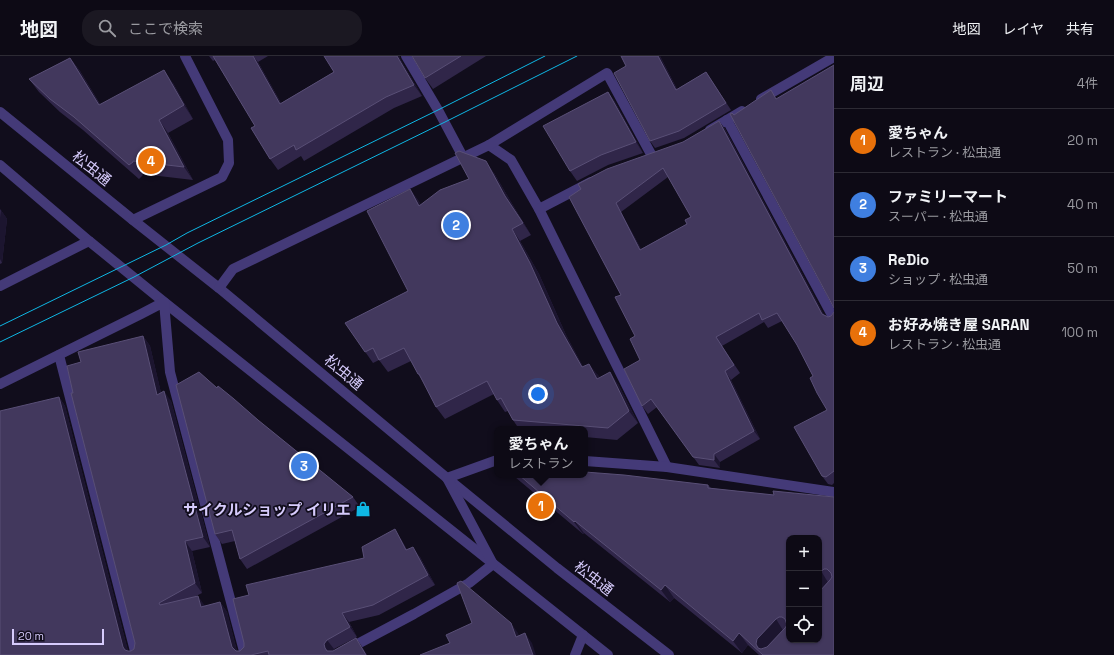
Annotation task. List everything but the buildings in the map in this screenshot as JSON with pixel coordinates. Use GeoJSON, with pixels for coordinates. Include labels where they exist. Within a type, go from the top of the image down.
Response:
{"type":"FeatureCollection","features":[{"type":"Feature","properties":{"kind":"street"},"geometry":{"type":"LineString","coordinates":[[133,220],[222,177],[229,163],[228,140],[185,56]]}},
{"type":"Feature","properties":{"kind":"street"},"geometry":{"type":"LineString","coordinates":[[406,56],[438,110],[463,157]]}},
{"type":"Feature","properties":{"kind":"street"},"geometry":{"type":"LineString","coordinates":[[700,136],[833,59]]}},
{"type":"Feature","properties":{"kind":"street"},"geometry":{"type":"LineString","coordinates":[[219,288],[233,269],[489,144],[607,73],[652,156]]}},
{"type":"Feature","properties":{"kind":"street","name":"松虫通"},"geometry":{"type":"LineString","coordinates":[[0,112],[219,288],[446,478],[557,568],[669,655]]}},
{"type":"Feature","properties":{"kind":"street"},"geometry":{"type":"LineString","coordinates":[[727,120],[834,319]]}},
{"type":"Feature","properties":{"kind":"street"},"geometry":{"type":"LineString","coordinates":[[489,144],[511,160],[539,209],[667,467]]}},
{"type":"Feature","properties":{"kind":"street"},"geometry":{"type":"LineString","coordinates":[[0,165],[89,241],[164,302],[608,655]]}},
{"type":"Feature","properties":{"kind":"street"},"geometry":{"type":"LineString","coordinates":[[539,209],[597,178]]}},
{"type":"Feature","properties":{"kind":"street"},"geometry":{"type":"LineString","coordinates":[[0,286],[89,241]]}},
{"type":"Feature","properties":{"kind":"street"},"geometry":{"type":"LineString","coordinates":[[0,384],[164,302]]}},
{"type":"Feature","properties":{"kind":"street"},"geometry":{"type":"LineString","coordinates":[[164,302],[170,372],[245,655]]}},
{"type":"Feature","properties":{"kind":"street"},"geometry":{"type":"LineString","coordinates":[[59,355],[136,655]]}},
{"type":"Feature","properties":{"kind":"street"},"geometry":{"type":"LineString","coordinates":[[493,564],[446,478],[494,461]]}},
{"type":"Feature","properties":{"kind":"street"},"geometry":{"type":"LineString","coordinates":[[588,461],[667,467],[834,492]]}},
{"type":"Feature","properties":{"kind":"street"},"geometry":{"type":"LineString","coordinates":[[337,655],[469,583],[493,564]]}},
{"type":"Feature","properties":{"kind":"street"},"geometry":{"type":"LineString","coordinates":[[575,655],[583,635]]}},
{"type":"Feature","properties":{"kind":"tram line"},"geometry":{"type":"LineString","coordinates":[[0,326],[545,56]]}},
{"type":"Feature","properties":{"kind":"tram line"},"geometry":{"type":"LineString","coordinates":[[0,342],[134,277],[198,243],[577,56]]}},
{"type":"Feature","properties":{"kind":"place","name":"お好み焼き屋 SARAN"},"geometry":{"type":"Point","coordinates":[151,161]}},
{"type":"Feature","properties":{"kind":"place","name":"ファミリーマート"},"geometry":{"type":"Point","coordinates":[456,225]}},
{"type":"Feature","properties":{"kind":"place","name":"ReDio"},"geometry":{"type":"Point","coordinates":[304,466]}},
{"type":"Feature","properties":{"kind":"place","name":"愛ちゃん"},"geometry":{"type":"Point","coordinates":[541,506]}},
{"type":"Feature","properties":{"kind":"place","name":"サイクルショップ イリエ"},"geometry":{"type":"Point","coordinates":[363,509]}}]}
